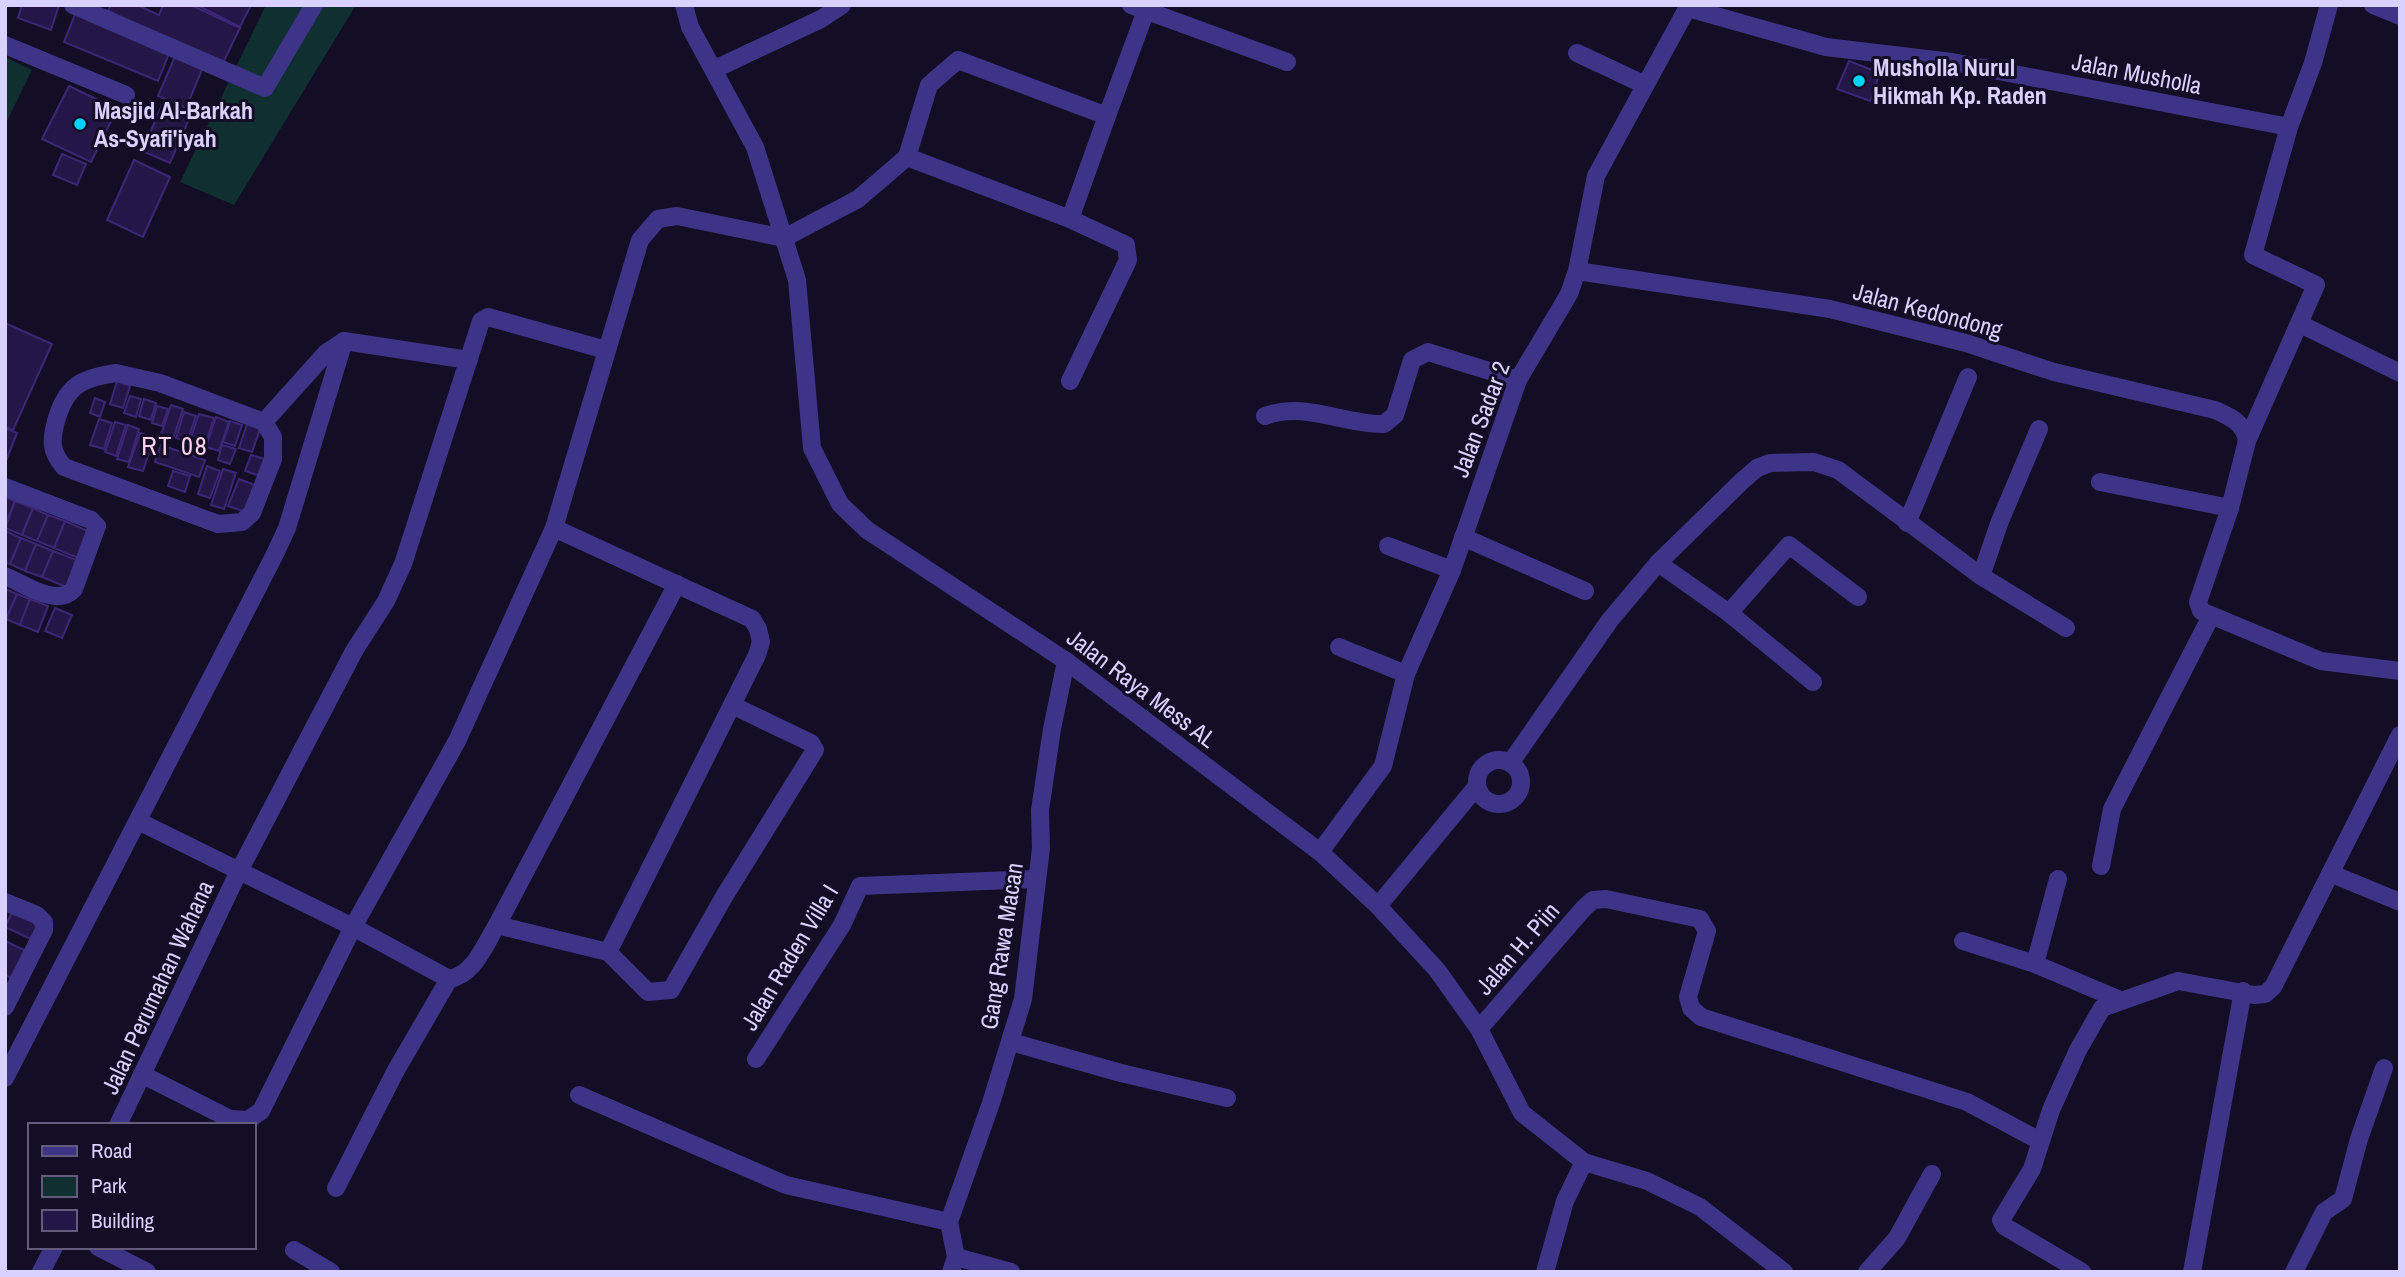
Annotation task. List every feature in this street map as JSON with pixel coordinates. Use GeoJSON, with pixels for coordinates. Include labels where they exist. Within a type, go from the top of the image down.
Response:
{"type":"FeatureCollection","features":[{"type":"Feature","properties":{"kind":"street"},"geometry":{"type":"LineString","coordinates":[[73,5],[259,88],[270,84],[314,5]]}},
{"type":"Feature","properties":{"kind":"street","name":"Jalan Raya Mess AL"},"geometry":{"type":"LineString","coordinates":[[684,5],[690,27],[755,147],[784,238],[797,280],[812,448],[839,504],[867,530],[1066,661],[1320,852],[1378,906],[1437,970],[1479,1029],[1522,1112],[1584,1162],[1647,1181],[1700,1207],[1784,1272]]}},
{"type":"Feature","properties":{"kind":"street"},"geometry":{"type":"LineString","coordinates":[[715,69],[817,12],[842,5]]}},
{"type":"Feature","properties":{"kind":"street"},"geometry":{"type":"LineString","coordinates":[[2329,5],[2302,96],[2289,127],[2253,255],[2316,285],[2247,440],[2230,508],[2198,603],[2201,611],[2320,661],[2400,671]]}},
{"type":"Feature","properties":{"kind":"street"},"geometry":{"type":"LineString","coordinates":[[2372,5],[2400,16]]}},
{"type":"Feature","properties":{"kind":"street"},"geometry":{"type":"LineString","coordinates":[[1070,219],[1142,7],[1287,62]]}},
{"type":"Feature","properties":{"kind":"street","name":"Jalan Musholla"},"geometry":{"type":"LineString","coordinates":[[1689,7],[1826,47],[1952,62],[2289,127]]}},
{"type":"Feature","properties":{"kind":"street","name":"Jalan Sadar 2"},"geometry":{"type":"LineString","coordinates":[[1320,852],[1383,766],[1406,674],[1452,570],[1518,380],[1569,294],[1577,271],[1596,176],[1689,7]]}},
{"type":"Feature","properties":{"kind":"street"},"geometry":{"type":"LineString","coordinates":[[5,45],[126,95]]}},
{"type":"Feature","properties":{"kind":"street"},"geometry":{"type":"LineString","coordinates":[[1577,53],[1645,85]]}},
{"type":"Feature","properties":{"kind":"street"},"geometry":{"type":"LineString","coordinates":[[143,1075],[230,1119],[248,1120],[261,1111],[353,927],[457,741],[554,528],[640,240],[658,219],[677,216],[784,238],[858,199],[907,157],[929,85],[958,60],[1107,116]]}},
{"type":"Feature","properties":{"kind":"street"},"geometry":{"type":"LineString","coordinates":[[907,157],[1070,219],[1126,245],[1128,260],[1070,381]]}},
{"type":"Feature","properties":{"kind":"street","name":"Jalan Kedondong"},"geometry":{"type":"LineString","coordinates":[[1577,271],[1830,309],[1966,343],[2054,372],[2215,410],[2235,419],[2245,430],[2247,440]]}},
{"type":"Feature","properties":{"kind":"street"},"geometry":{"type":"LineString","coordinates":[[240,869],[354,651],[386,601],[403,564],[481,321],[488,317],[606,350]]}},
{"type":"Feature","properties":{"kind":"street"},"geometry":{"type":"LineString","coordinates":[[2300,324],[2400,373]]}},
{"type":"Feature","properties":{"kind":"street"},"geometry":{"type":"LineString","coordinates":[[264,422],[304,376],[344,341],[468,360]]}},
{"type":"Feature","properties":{"kind":"street"},"geometry":{"type":"LineString","coordinates":[[5,1079],[283,537],[344,341]]}},
{"type":"Feature","properties":{"kind":"street"},"geometry":{"type":"LineString","coordinates":[[1265,416],[1280,410],[1298,411],[1384,424],[1395,415],[1412,360],[1428,352],[1518,380]]}},
{"type":"Feature","properties":{"kind":"street"},"geometry":{"type":"LineString","coordinates":[[116,373],[160,383],[264,422],[272,437],[273,459],[252,513],[242,522],[230,525],[218,524],[64,467],[54,455],[51,439],[63,399],[72,389],[101,375],[116,373]]}},
{"type":"Feature","properties":{"kind":"street"},"geometry":{"type":"LineString","coordinates":[[1907,523],[1968,377]]}},
{"type":"Feature","properties":{"kind":"street"},"geometry":{"type":"LineString","coordinates":[[1981,576],[2000,521],[2039,429]]}},
{"type":"Feature","properties":{"kind":"street"},"geometry":{"type":"LineString","coordinates":[[1511,762],[1610,620],[1658,563],[1742,481],[1757,468],[1770,463],[1814,462],[1838,470],[1981,576],[2066,628]]}},
{"type":"Feature","properties":{"kind":"street"},"geometry":{"type":"LineString","coordinates":[[2100,482],[2230,508]]}},
{"type":"Feature","properties":{"kind":"street"},"geometry":{"type":"LineString","coordinates":[[5,487],[91,520],[97,526],[74,589],[67,596],[57,598],[5,576]]}},
{"type":"Feature","properties":{"kind":"street"},"geometry":{"type":"LineString","coordinates":[[554,528],[752,620],[758,629],[761,642],[734,706],[608,952]]}},
{"type":"Feature","properties":{"kind":"street"},"geometry":{"type":"LineString","coordinates":[[1463,537],[1585,591]]}},
{"type":"Feature","properties":{"kind":"street"},"geometry":{"type":"LineString","coordinates":[[1729,612],[1789,545],[1858,597]]}},
{"type":"Feature","properties":{"kind":"street"},"geometry":{"type":"LineString","coordinates":[[1388,546],[1452,570]]}},
{"type":"Feature","properties":{"kind":"street"},"geometry":{"type":"LineString","coordinates":[[1658,563],[1729,612],[1813,682]]}},
{"type":"Feature","properties":{"kind":"street"},"geometry":{"type":"LineString","coordinates":[[336,1188],[395,1072],[449,979],[461,977],[470,969],[496,925],[677,584]]}},
{"type":"Feature","properties":{"kind":"street"},"geometry":{"type":"LineString","coordinates":[[2101,866],[2112,809],[2211,615]]}},
{"type":"Feature","properties":{"kind":"street"},"geometry":{"type":"LineString","coordinates":[[1339,648],[1406,674]]}},
{"type":"Feature","properties":{"kind":"street","name":"Gang Rawa Macan"},"geometry":{"type":"LineString","coordinates":[[949,1222],[1011,1042],[1023,999],[1041,848],[1040,810],[1052,729],[1066,661]]}},
{"type":"Feature","properties":{"kind":"street"},"geometry":{"type":"LineString","coordinates":[[496,925],[608,952],[648,992],[671,990],[725,895],[815,750],[811,743],[734,706]]}},
{"type":"Feature","properties":{"kind":"street"},"geometry":{"type":"LineString","coordinates":[[2082,1272],[2004,1226],[2001,1220],[2032,1169],[2040,1140],[2078,1049],[2102,1008],[2179,981],[2264,994],[2273,987],[2400,735]]}},
{"type":"Feature","properties":{"kind":"street"},"geometry":{"type":"LineString","coordinates":[[1498,759],[1511,762],[1521,776],[1521,785],[1513,799],[1496,803],[1481,794],[1477,786],[1478,774],[1486,764],[1498,759]]}},
{"type":"Feature","properties":{"kind":"street"},"geometry":{"type":"LineString","coordinates":[[1378,906],[1477,786]]}},
{"type":"Feature","properties":{"kind":"street","name":"Jalan Perumahan Wahana"},"geometry":{"type":"LineString","coordinates":[[140,819],[142,823],[240,869],[449,979]]}},
{"type":"Feature","properties":{"kind":"street","name":"Jalan Perumahan Wahana"},"geometry":{"type":"LineString","coordinates":[[119,1123],[240,869]]}},
{"type":"Feature","properties":{"kind":"street"},"geometry":{"type":"LineString","coordinates":[[2332,874],[2400,902]]}},
{"type":"Feature","properties":{"kind":"street"},"geometry":{"type":"LineString","coordinates":[[2035,964],[2059,878]]}},
{"type":"Feature","properties":{"kind":"street","name":"Jalan Raden Villa I"},"geometry":{"type":"LineString","coordinates":[[756,1059],[842,925],[860,886],[1036,879]]}},
{"type":"Feature","properties":{"kind":"street","name":"Jalan H. Piin"},"geometry":{"type":"LineString","coordinates":[[1479,1029],[1593,900],[1606,899],[1704,922],[1707,931],[1688,997],[1691,1008],[1701,1017],[1967,1102],[2040,1140]]}},
{"type":"Feature","properties":{"kind":"street"},"geometry":{"type":"LineString","coordinates":[[5,902],[37,915],[44,922],[44,930],[5,1007]]}},
{"type":"Feature","properties":{"kind":"street"},"geometry":{"type":"LineString","coordinates":[[1963,941],[2035,964],[2120,1000]]}},
{"type":"Feature","properties":{"kind":"street"},"geometry":{"type":"LineString","coordinates":[[2192,1272],[2243,991]]}},
{"type":"Feature","properties":{"kind":"street"},"geometry":{"type":"LineString","coordinates":[[1011,1042],[1121,1073],[1227,1098]]}},
{"type":"Feature","properties":{"kind":"street"},"geometry":{"type":"LineString","coordinates":[[2294,1272],[2324,1212],[2343,1199],[2359,1139],[2384,1068]]}},
{"type":"Feature","properties":{"kind":"street"},"geometry":{"type":"LineString","coordinates":[[579,1095],[786,1185],[949,1222],[954,1265],[1011,1272]]}},
{"type":"Feature","properties":{"kind":"street"},"geometry":{"type":"LineString","coordinates":[[1545,1272],[1565,1201],[1584,1162]]}},
{"type":"Feature","properties":{"kind":"street"},"geometry":{"type":"LineString","coordinates":[[1867,1272],[1897,1238],[1932,1174]]}},
{"type":"Feature","properties":{"kind":"street"},"geometry":{"type":"LineString","coordinates":[[41,1272],[53,1249]]}},
{"type":"Feature","properties":{"kind":"street"},"geometry":{"type":"LineString","coordinates":[[102,1249],[147,1272]]}},
{"type":"Feature","properties":{"kind":"street"},"geometry":{"type":"LineString","coordinates":[[294,1250],[331,1272]]}},
{"type":"Feature","properties":{"kind":"green space"},"geometry":{"type":"Polygon","coordinates":[[[266,5],[356,5],[234,205],[180,182],[266,5]]]}},
{"type":"Feature","properties":{"kind":"green space"},"geometry":{"type":"Polygon","coordinates":[[[5,57],[32,70],[5,125],[5,57]]]}},
{"type":"Feature","properties":{"kind":"building"},"geometry":{"type":"Polygon","coordinates":[[[22,5],[59,5],[51,30],[18,18],[22,5]]]}},
{"type":"Feature","properties":{"kind":"building"},"geometry":{"type":"Polygon","coordinates":[[[111,5],[137,5],[159,15],[163,5],[191,5],[240,28],[222,65],[108,11],[111,5]]]}},
{"type":"Feature","properties":{"kind":"building"},"geometry":{"type":"Polygon","coordinates":[[[197,5],[251,5],[240,27],[197,5]]]}},
{"type":"Feature","properties":{"kind":"building"},"geometry":{"type":"Polygon","coordinates":[[[76,12],[170,51],[158,81],[64,42],[76,12]]]}},
{"type":"Feature","properties":{"kind":"building"},"geometry":{"type":"Polygon","coordinates":[[[176,54],[204,65],[186,108],[158,96],[176,54]]]}},
{"type":"Feature","properties":{"kind":"building","name":"Musholla Nurul Hikmah Kp. Raden"},"geometry":{"type":"Polygon","coordinates":[[[1849,61],[1880,73],[1870,101],[1837,89],[1849,61]]]}},
{"type":"Feature","properties":{"kind":"building","name":"Masjid Al-Barkah As-Syafi'iyah"},"geometry":{"type":"Polygon","coordinates":[[[69,86],[117,109],[91,162],[42,139],[69,86]]]}},
{"type":"Feature","properties":{"kind":"building"},"geometry":{"type":"Polygon","coordinates":[[[162,105],[190,117],[170,163],[142,151],[162,105]]]}},
{"type":"Feature","properties":{"kind":"building"},"geometry":{"type":"Polygon","coordinates":[[[62,154],[86,164],[77,185],[53,175],[62,154]]]}},
{"type":"Feature","properties":{"kind":"building"},"geometry":{"type":"Polygon","coordinates":[[[134,160],[170,177],[143,237],[107,220],[134,160]]]}},
{"type":"Feature","properties":{"kind":"building"},"geometry":{"type":"Polygon","coordinates":[[[5,323],[52,344],[13,430],[5,427],[5,323]]]}},
{"type":"Feature","properties":{"kind":"building"},"geometry":{"type":"Polygon","coordinates":[[[117,381],[130,386],[123,408],[110,404],[117,381]]]}},
{"type":"Feature","properties":{"kind":"building"},"geometry":{"type":"Polygon","coordinates":[[[130,396],[141,399],[136,417],[124,413],[130,396]]]}},
{"type":"Feature","properties":{"kind":"building"},"geometry":{"type":"Polygon","coordinates":[[[95,398],[105,402],[100,417],[90,413],[95,398]]]}},
{"type":"Feature","properties":{"kind":"building"},"geometry":{"type":"Polygon","coordinates":[[[144,399],[156,403],[151,420],[139,416],[144,399]]]}},
{"type":"Feature","properties":{"kind":"building"},"geometry":{"type":"Polygon","coordinates":[[[171,405],[183,409],[173,439],[161,435],[171,405]]]}},
{"type":"Feature","properties":{"kind":"building"},"geometry":{"type":"Polygon","coordinates":[[[157,406],[168,409],[162,426],[152,423],[157,406]]]}},
{"type":"Feature","properties":{"kind":"building"},"geometry":{"type":"Polygon","coordinates":[[[184,412],[196,416],[187,442],[176,438],[184,412]]]}},
{"type":"Feature","properties":{"kind":"building"},"geometry":{"type":"Polygon","coordinates":[[[199,414],[214,418],[203,452],[188,446],[199,414]]]}},
{"type":"Feature","properties":{"kind":"building"},"geometry":{"type":"Polygon","coordinates":[[[216,417],[229,422],[219,451],[206,447],[216,417]]]}},
{"type":"Feature","properties":{"kind":"building"},"geometry":{"type":"Polygon","coordinates":[[[99,419],[112,423],[104,449],[90,445],[99,419]]]}},
{"type":"Feature","properties":{"kind":"building"},"geometry":{"type":"Polygon","coordinates":[[[230,421],[242,425],[235,446],[223,442],[230,421]]]}},
{"type":"Feature","properties":{"kind":"building"},"geometry":{"type":"Polygon","coordinates":[[[248,421],[261,426],[252,452],[239,448],[248,421]]]}},
{"type":"Feature","properties":{"kind":"building"},"geometry":{"type":"Polygon","coordinates":[[[115,422],[126,425],[116,456],[105,452],[115,422]]]}},
{"type":"Feature","properties":{"kind":"building"},"geometry":{"type":"Polygon","coordinates":[[[128,425],[139,429],[129,462],[117,459],[128,425]]]}},
{"type":"Feature","properties":{"kind":"building"},"geometry":{"type":"Polygon","coordinates":[[[5,428],[17,433],[6,461],[5,461],[5,428]]]}},
{"type":"Feature","properties":{"kind":"building"},"geometry":{"type":"Polygon","coordinates":[[[140,433],[154,437],[143,471],[128,467],[140,433]]]}},
{"type":"Feature","properties":{"kind":"building"},"geometry":{"type":"Polygon","coordinates":[[[161,445],[205,460],[199,477],[155,462],[161,445]]]}},
{"type":"Feature","properties":{"kind":"building"},"geometry":{"type":"Polygon","coordinates":[[[222,445],[236,449],[230,464],[218,460],[222,445]]]}},
{"type":"Feature","properties":{"kind":"building"},"geometry":{"type":"Polygon","coordinates":[[[251,455],[265,459],[260,476],[245,471],[251,455]]]}},
{"type":"Feature","properties":{"kind":"building"},"geometry":{"type":"Polygon","coordinates":[[[207,466],[220,471],[210,498],[198,494],[207,466]]]}},
{"type":"Feature","properties":{"kind":"building"},"geometry":{"type":"Polygon","coordinates":[[[223,469],[236,473],[224,509],[211,505],[223,469]]]}},
{"type":"Feature","properties":{"kind":"building"},"geometry":{"type":"Polygon","coordinates":[[[173,471],[190,476],[185,492],[168,486],[173,471]]]}},
{"type":"Feature","properties":{"kind":"building"},"geometry":{"type":"Polygon","coordinates":[[[239,479],[255,485],[245,512],[228,506],[239,479]]]}},
{"type":"Feature","properties":{"kind":"building"},"geometry":{"type":"Polygon","coordinates":[[[5,497],[15,501],[5,525],[5,497]]]}},
{"type":"Feature","properties":{"kind":"building"},"geometry":{"type":"Polygon","coordinates":[[[15,501],[33,508],[22,535],[5,528],[15,501]]]}},
{"type":"Feature","properties":{"kind":"building"},"geometry":{"type":"Polygon","coordinates":[[[33,508],[48,515],[37,541],[22,535],[33,508]]]}},
{"type":"Feature","properties":{"kind":"building"},"geometry":{"type":"Polygon","coordinates":[[[48,515],[65,521],[54,548],[37,541],[48,515]]]}},
{"type":"Feature","properties":{"kind":"building"},"geometry":{"type":"Polygon","coordinates":[[[65,521],[88,531],[78,558],[54,548],[65,521]]]}},
{"type":"Feature","properties":{"kind":"building"},"geometry":{"type":"Polygon","coordinates":[[[5,531],[21,538],[10,564],[5,562],[5,531]]]}},
{"type":"Feature","properties":{"kind":"building"},"geometry":{"type":"Polygon","coordinates":[[[21,538],[36,544],[25,571],[10,564],[21,538]]]}},
{"type":"Feature","properties":{"kind":"building"},"geometry":{"type":"Polygon","coordinates":[[[36,544],[53,551],[42,577],[25,571],[36,544]]]}},
{"type":"Feature","properties":{"kind":"building"},"geometry":{"type":"Polygon","coordinates":[[[53,551],[77,560],[66,587],[42,577],[53,551]]]}},
{"type":"Feature","properties":{"kind":"building"},"geometry":{"type":"Polygon","coordinates":[[[5,589],[17,594],[6,619],[5,619],[5,589]]]}},
{"type":"Feature","properties":{"kind":"building"},"geometry":{"type":"Polygon","coordinates":[[[17,594],[30,599],[20,625],[6,619],[17,594]]]}},
{"type":"Feature","properties":{"kind":"building"},"geometry":{"type":"Polygon","coordinates":[[[30,599],[48,606],[38,632],[20,625],[30,599]]]}},
{"type":"Feature","properties":{"kind":"building"},"geometry":{"type":"Polygon","coordinates":[[[55,608],[72,615],[62,638],[45,631],[55,608]]]}},
{"type":"Feature","properties":{"kind":"building"},"geometry":{"type":"Polygon","coordinates":[[[14,908],[42,920],[33,940],[5,927],[14,908]]]}},
{"type":"Feature","properties":{"kind":"building"},"geometry":{"type":"Polygon","coordinates":[[[5,941],[26,951],[11,978],[5,975],[5,941]]]}},
{"type":"Feature","properties":{"kind":"place","name":"Musholla Nurul Hikmah Kp. Raden"},"geometry":{"type":"Point","coordinates":[1859,81]}},
{"type":"Feature","properties":{"kind":"place","name":"Masjid Al-Barkah As-Syafi'iyah"},"geometry":{"type":"Point","coordinates":[80,124]}},
{"type":"Feature","properties":{"kind":"district","name":"RT 08"},"geometry":{"type":"Point","coordinates":[175,445]}}]}
